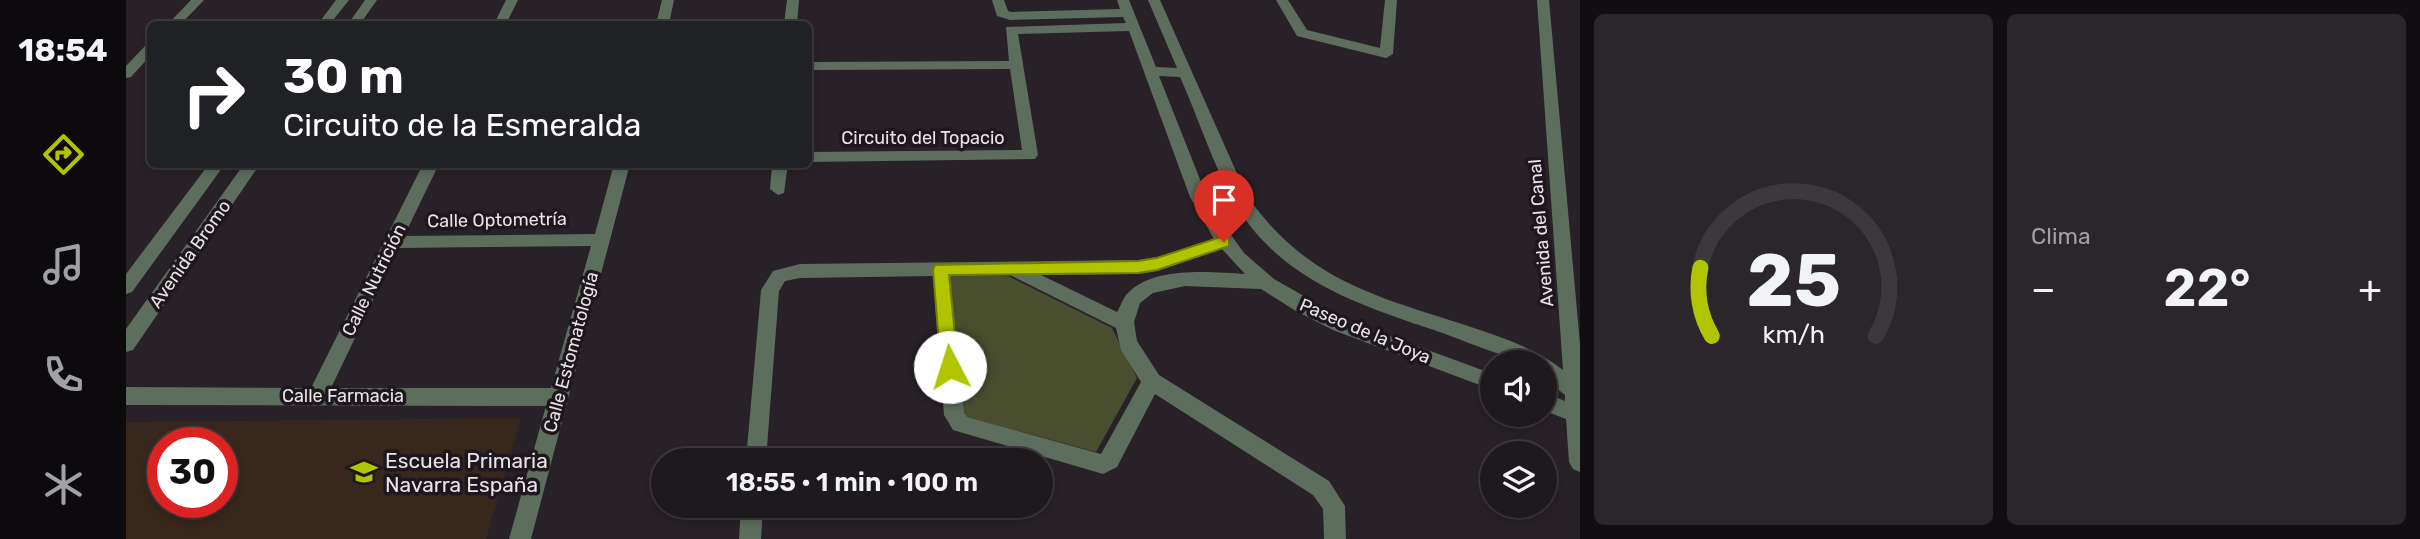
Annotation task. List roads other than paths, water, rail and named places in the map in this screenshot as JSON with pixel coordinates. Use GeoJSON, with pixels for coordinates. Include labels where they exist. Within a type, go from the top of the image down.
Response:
{"type":"FeatureCollection","features":[{"type":"Feature","properties":{"kind":"street"},"geometry":{"type":"LineString","coordinates":[[177,21],[198,0]]}},
{"type":"Feature","properties":{"kind":"street"},"geometry":{"type":"LineString","coordinates":[[326,21],[343,0]]}},
{"type":"Feature","properties":{"kind":"street"},"geometry":{"type":"LineString","coordinates":[[356,21],[371,0]]}},
{"type":"Feature","properties":{"kind":"street"},"geometry":{"type":"LineString","coordinates":[[502,21],[512,0]]}},
{"type":"Feature","properties":{"kind":"street"},"geometry":{"type":"LineString","coordinates":[[664,21],[668,0]]}},
{"type":"Feature","properties":{"kind":"street"},"geometry":{"type":"LineString","coordinates":[[791,21],[793,0]]}},
{"type":"Feature","properties":{"kind":"street"},"geometry":{"type":"LineString","coordinates":[[998,0],[1002,13],[1010,16],[1128,13]]}},
{"type":"Feature","properties":{"kind":"street","name":"Paseo de la Joya"},"geometry":{"type":"LineString","coordinates":[[1154,0],[1240,198],[1252,220],[1283,254],[1310,275],[1348,294],[1514,350]]}},
{"type":"Feature","properties":{"kind":"street"},"geometry":{"type":"LineString","coordinates":[[1282,0],[1302,33],[1386,54],[1391,0]]}},
{"type":"Feature","properties":{"kind":"street","name":"Avenida del Canal"},"geometry":{"type":"LineString","coordinates":[[1543,0],[1580,462]]}},
{"type":"Feature","properties":{"kind":"street","name":"Circuito del Topacio"},"geometry":{"type":"LineString","coordinates":[[812,157],[1030,155],[1014,65],[1011,30],[1128,13]]}},
{"type":"Feature","properties":{"kind":"street","name":"Paseo de la Joya"},"geometry":{"type":"LineString","coordinates":[[1128,13],[1202,205],[1224,242],[1264,282],[1304,308],[1480,377]]}},
{"type":"Feature","properties":{"kind":"street"},"geometry":{"type":"LineString","coordinates":[[126,74],[147,52]]}},
{"type":"Feature","properties":{"kind":"street"},"geometry":{"type":"LineString","coordinates":[[812,66],[1014,65]]}},
{"type":"Feature","properties":{"kind":"street"},"geometry":{"type":"LineString","coordinates":[[1151,71],[1186,73]]}},
{"type":"Feature","properties":{"kind":"street","name":"Avenida Bromo"},"geometry":{"type":"LineString","coordinates":[[126,287],[215,168]]}},
{"type":"Feature","properties":{"kind":"street","name":"Avenida Bromo"},"geometry":{"type":"LineString","coordinates":[[126,344],[250,168]]}},
{"type":"Feature","properties":{"kind":"street","name":"Calle Nutrición"},"geometry":{"type":"LineString","coordinates":[[317,396],[429,168]]}},
{"type":"Feature","properties":{"kind":"street","name":"Calle Estomatología"},"geometry":{"type":"LineString","coordinates":[[520,539],[621,168]]}},
{"type":"Feature","properties":{"kind":"street"},"geometry":{"type":"LineString","coordinates":[[778,189],[780,168]]}},
{"type":"Feature","properties":{"kind":"street","name":"Calle Optometría"},"geometry":{"type":"LineString","coordinates":[[393,242],[602,240]]}},
{"type":"Feature","properties":{"kind":"street"},"geometry":{"type":"LineString","coordinates":[[757,448],[769,290],[779,276],[800,271],[1157,264],[1224,242]]}},
{"type":"Feature","properties":{"kind":"street"},"geometry":{"type":"LineString","coordinates":[[1157,264],[1169,281]]}},
{"type":"Feature","properties":{"kind":"street"},"geometry":{"type":"LineString","coordinates":[[1012,268],[1123,323]]}},
{"type":"Feature","properties":{"kind":"street"},"geometry":{"type":"LineString","coordinates":[[941,270],[954,415],[960,424],[1103,464],[1110,460],[1152,381]]}},
{"type":"Feature","properties":{"kind":"street"},"geometry":{"type":"LineString","coordinates":[[1264,282],[1169,281],[1139,292],[1127,306],[1123,323],[1139,366],[1152,381],[1321,488],[1334,506],[1335,539]]}},
{"type":"Feature","properties":{"kind":"street"},"geometry":{"type":"LineString","coordinates":[[1557,377],[1573,390]]}},
{"type":"Feature","properties":{"kind":"street","name":"Calle Farmacia"},"geometry":{"type":"LineString","coordinates":[[126,396],[559,397]]}},
{"type":"Feature","properties":{"kind":"street"},"geometry":{"type":"LineString","coordinates":[[1557,406],[1575,413]]}},
{"type":"Feature","properties":{"kind":"street"},"geometry":{"type":"LineString","coordinates":[[750,539],[751,518]]}},
{"type":"Feature","properties":{"kind":"place","name":"Escuela Primaria Navarra España"},"geometry":{"type":"Point","coordinates":[364,472]}}]}
